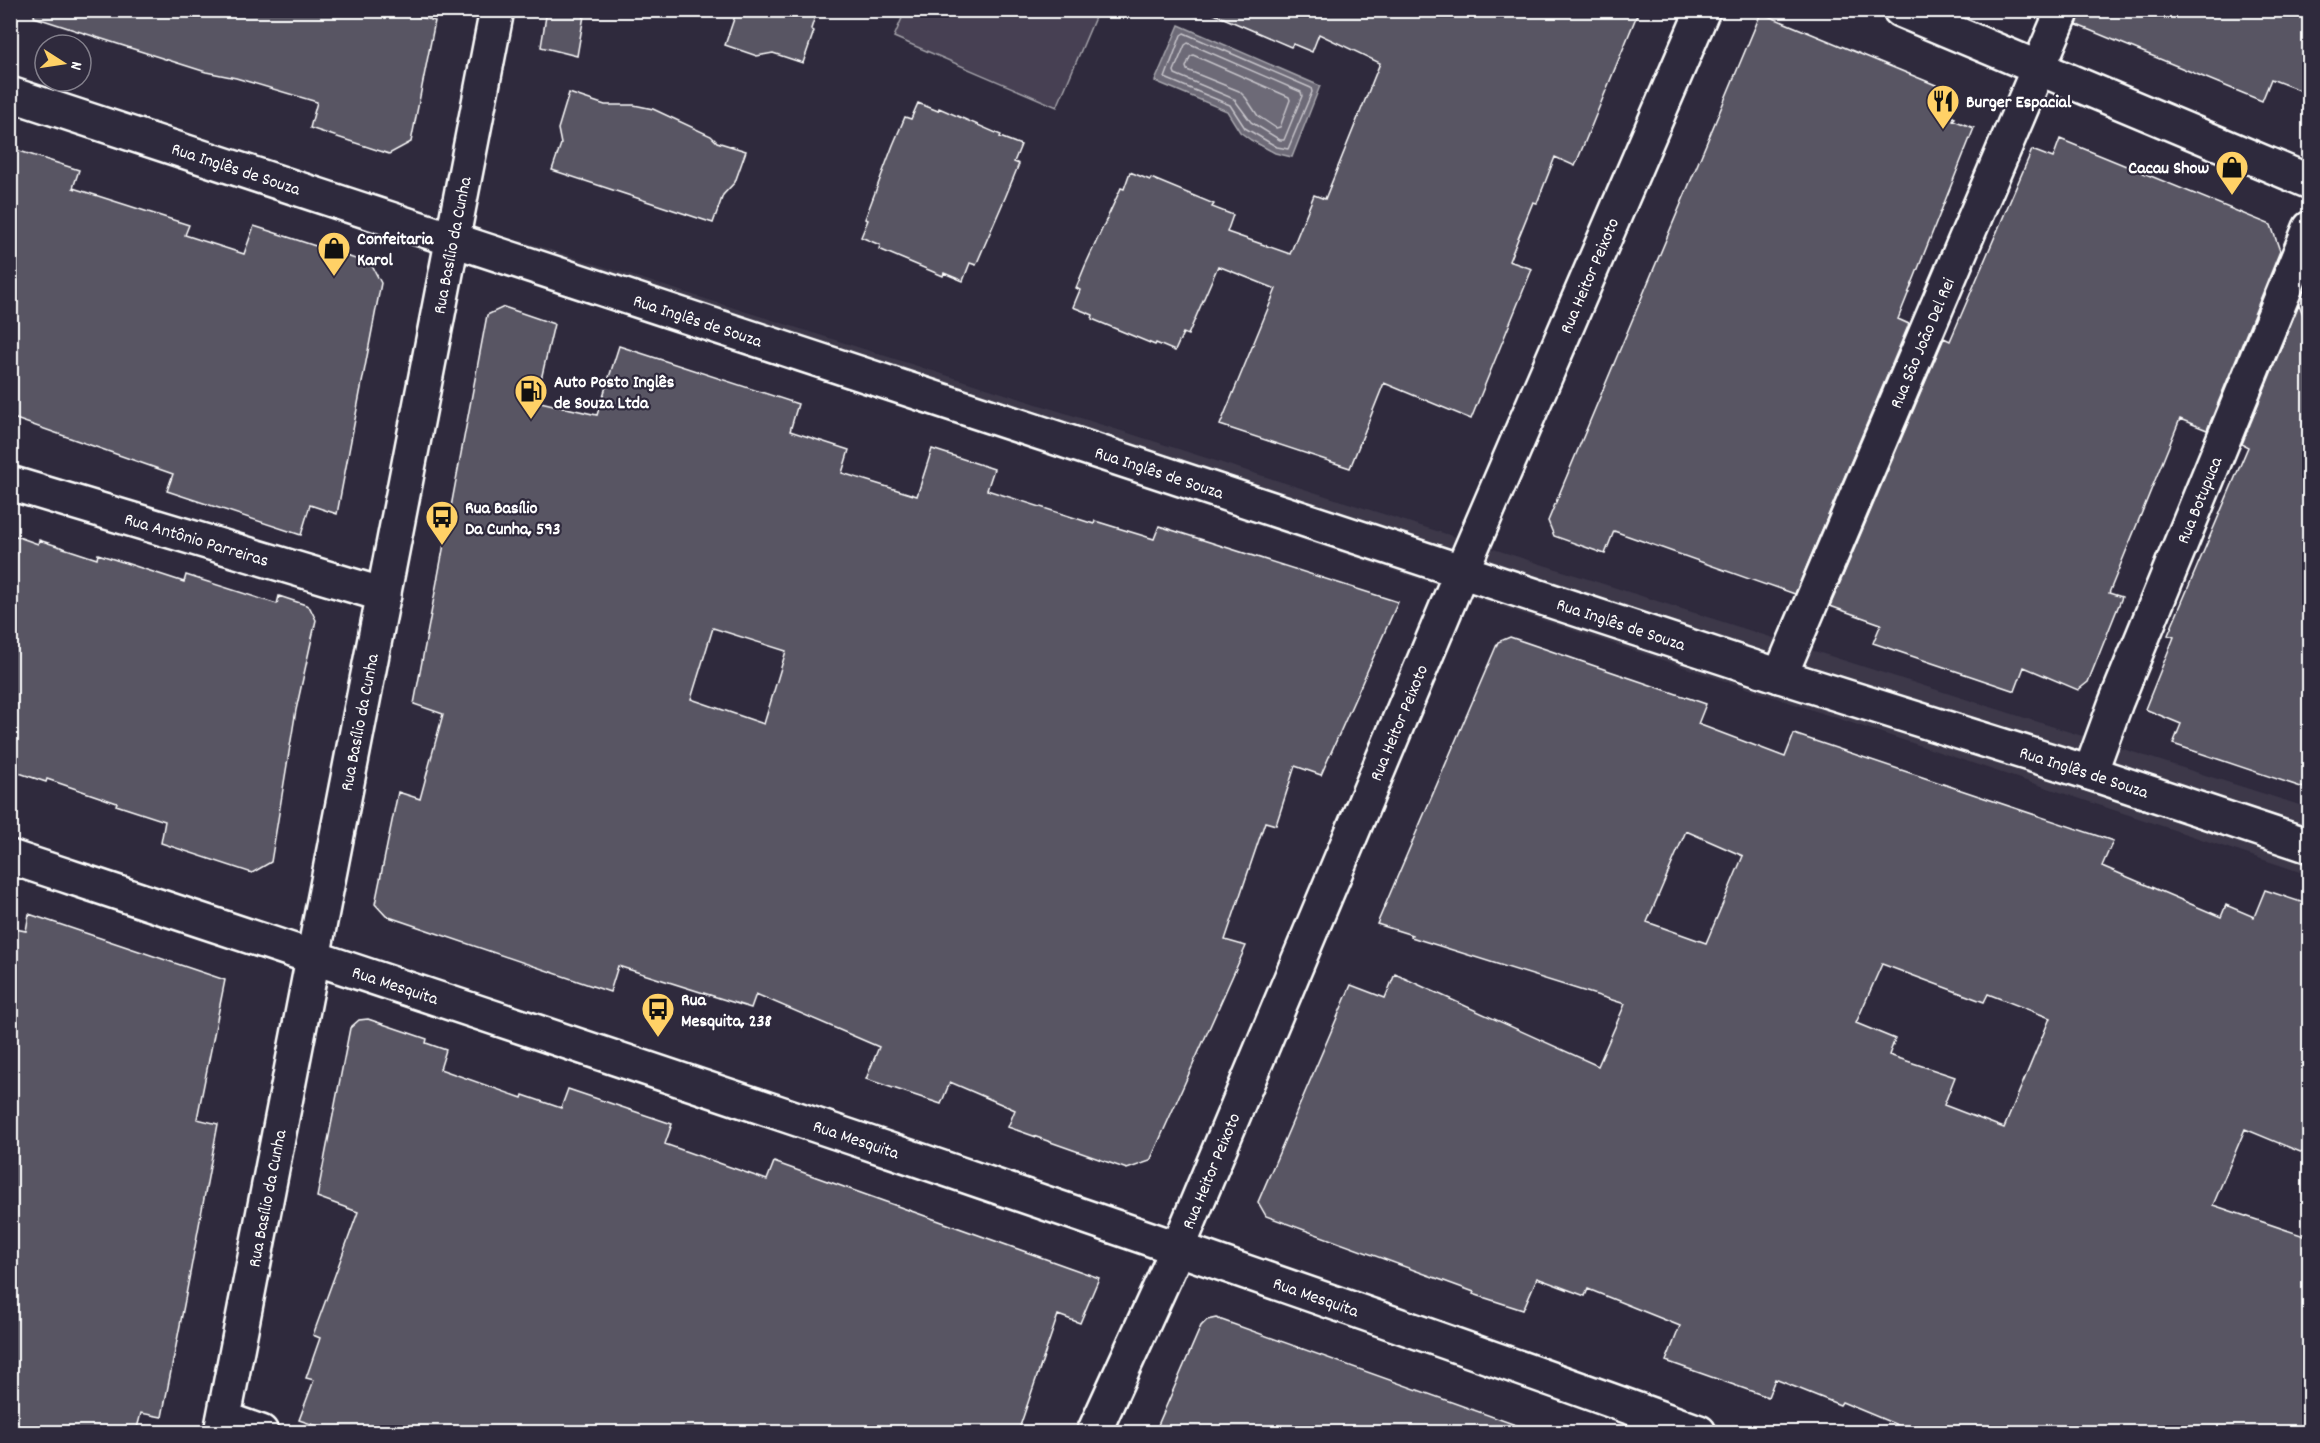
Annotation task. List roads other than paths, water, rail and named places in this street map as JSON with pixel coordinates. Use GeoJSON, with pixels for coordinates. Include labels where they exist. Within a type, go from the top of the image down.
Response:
{"type":"FeatureCollection","features":[{"type":"Feature","properties":{"kind":"street","name":"Rua Basílio da Cunha"},"geometry":{"type":"LineString","coordinates":[[222,1426],[497,10]]}},
{"type":"Feature","properties":{"kind":"street","name":"Rua Heitor Peixoto"},"geometry":{"type":"LineString","coordinates":[[1094,1432],[1178,1248],[1462,570],[1704,10]]}},
{"type":"Feature","properties":{"kind":"street"},"geometry":{"type":"LineString","coordinates":[[1900,10],[2310,182]]}},
{"type":"Feature","properties":{"kind":"street","name":"Rua São João Del Rei"},"geometry":{"type":"LineString","coordinates":[[1780,676],[2063,10]]}},
{"type":"Feature","properties":{"kind":"street","name":"Rua Inglês de Souza"},"geometry":{"type":"LineString","coordinates":[[10,94],[454,238],[1780,676],[2090,773],[2310,846]]}},
{"type":"Feature","properties":{"kind":"street","name":"Rua Botupuca"},"geometry":{"type":"LineString","coordinates":[[2090,773],[2116,702],[2310,228]]}},
{"type":"Feature","properties":{"kind":"street","name":"Rua Antônio Parreiras"},"geometry":{"type":"LineString","coordinates":[[10,483],[384,595]]}},
{"type":"Feature","properties":{"kind":"street","name":"Rua Mesquita"},"geometry":{"type":"LineString","coordinates":[[10,856],[1178,1248],[1699,1432]]}},
{"type":"Feature","properties":{"kind":"street"},"geometry":{"type":"LineString","coordinates":[[222,1426],[261,1432]]}},
{"type":"Feature","properties":{"kind":"water"},"geometry":{"type":"Polygon","coordinates":[[[1179,25],[1320,86],[1292,157],[1275,153],[1251,140],[1240,132],[1227,111],[1155,81],[1179,25]]]}},
{"type":"Feature","properties":{"kind":"place","name":"Burger Espacial"},"geometry":{"type":"Point","coordinates":[1943,130]}},
{"type":"Feature","properties":{"kind":"place","name":"Cacau Show"},"geometry":{"type":"Point","coordinates":[2232,196]}},
{"type":"Feature","properties":{"kind":"place","name":"Confeitaria Karol"},"geometry":{"type":"Point","coordinates":[334,277]}},
{"type":"Feature","properties":{"kind":"place","name":"Auto Posto Inglês de Souza Ltda"},"geometry":{"type":"Point","coordinates":[531,420]}},
{"type":"Feature","properties":{"kind":"place","name":"Rua Basílio Da Cunha, 593"},"geometry":{"type":"Point","coordinates":[442,546]}},
{"type":"Feature","properties":{"kind":"place","name":"Rua Mesquita, 238"},"geometry":{"type":"Point","coordinates":[658,1038]}}]}
